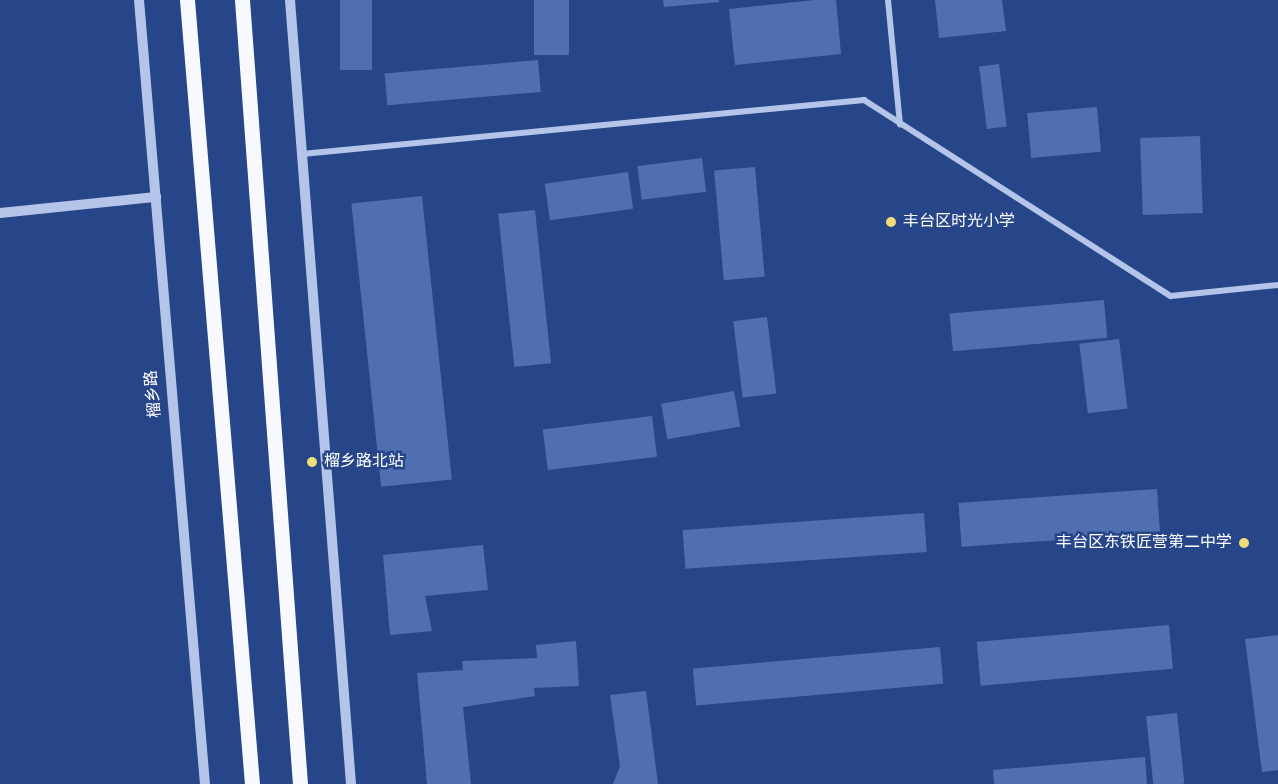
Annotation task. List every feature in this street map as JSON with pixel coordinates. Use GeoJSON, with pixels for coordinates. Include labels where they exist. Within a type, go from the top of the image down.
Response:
{"type":"FeatureCollection","features":[{"type":"Feature","properties":{"kind":"main road"},"geometry":{"type":"LineString","coordinates":[[188,0],[252,784]]}},
{"type":"Feature","properties":{"kind":"main road"},"geometry":{"type":"LineString","coordinates":[[242,0],[300,784]]}},
{"type":"Feature","properties":{"kind":"street","name":"榴乡路"},"geometry":{"type":"LineString","coordinates":[[139,0],[205,784]]}},
{"type":"Feature","properties":{"kind":"street"},"geometry":{"type":"LineString","coordinates":[[291,0],[351,784]]}},
{"type":"Feature","properties":{"kind":"street"},"geometry":{"type":"LineString","coordinates":[[888,0],[900,124]]}},
{"type":"Feature","properties":{"kind":"street"},"geometry":{"type":"LineString","coordinates":[[302,154],[864,100],[1171,296],[1278,285]]}},
{"type":"Feature","properties":{"kind":"street"},"geometry":{"type":"LineString","coordinates":[[0,213],[156,197]]}},
{"type":"Feature","properties":{"kind":"building"},"geometry":{"type":"Polygon","coordinates":[[[340,0],[372,0],[372,70],[340,70],[340,0]]]}},
{"type":"Feature","properties":{"kind":"building"},"geometry":{"type":"Polygon","coordinates":[[[534,0],[569,0],[569,55],[534,55],[534,0]]]}},
{"type":"Feature","properties":{"kind":"building"},"geometry":{"type":"Polygon","coordinates":[[[663,0],[719,0],[719,2],[664,7],[663,0]]]}},
{"type":"Feature","properties":{"kind":"building"},"geometry":{"type":"Polygon","coordinates":[[[814,0],[836,0],[841,54],[735,65],[729,9],[814,0]]]}},
{"type":"Feature","properties":{"kind":"building"},"geometry":{"type":"Polygon","coordinates":[[[935,0],[1002,0],[1006,31],[939,38],[935,0]]]}},
{"type":"Feature","properties":{"kind":"building"},"geometry":{"type":"Polygon","coordinates":[[[538,60],[541,92],[387,105],[385,73],[538,60]]]}},
{"type":"Feature","properties":{"kind":"building"},"geometry":{"type":"Polygon","coordinates":[[[999,64],[1007,127],[987,129],[979,66],[999,64]]]}},
{"type":"Feature","properties":{"kind":"building"},"geometry":{"type":"Polygon","coordinates":[[[1097,107],[1101,152],[1031,158],[1027,113],[1097,107]]]}},
{"type":"Feature","properties":{"kind":"building"},"geometry":{"type":"Polygon","coordinates":[[[1200,136],[1203,213],[1143,215],[1140,138],[1200,136]]]}},
{"type":"Feature","properties":{"kind":"building"},"geometry":{"type":"Polygon","coordinates":[[[702,158],[706,192],[642,200],[637,166],[702,158]]]}},
{"type":"Feature","properties":{"kind":"building"},"geometry":{"type":"Polygon","coordinates":[[[755,167],[765,277],[724,280],[714,171],[755,167]]]}},
{"type":"Feature","properties":{"kind":"building"},"geometry":{"type":"Polygon","coordinates":[[[628,172],[633,209],[550,220],[545,184],[628,172]]]}},
{"type":"Feature","properties":{"kind":"building"},"geometry":{"type":"Polygon","coordinates":[[[422,196],[452,479],[381,487],[351,203],[422,196]]]}},
{"type":"Feature","properties":{"kind":"building"},"geometry":{"type":"Polygon","coordinates":[[[535,210],[551,363],[514,367],[498,214],[535,210]]]}},
{"type":"Feature","properties":{"kind":"building"},"geometry":{"type":"Polygon","coordinates":[[[1104,300],[1107,338],[953,351],[950,314],[1104,300]]]}},
{"type":"Feature","properties":{"kind":"building"},"geometry":{"type":"Polygon","coordinates":[[[767,317],[776,393],[743,398],[733,321],[767,317]]]}},
{"type":"Feature","properties":{"kind":"building"},"geometry":{"type":"Polygon","coordinates":[[[1119,339],[1128,408],[1088,413],[1079,344],[1119,339]]]}},
{"type":"Feature","properties":{"kind":"building"},"geometry":{"type":"Polygon","coordinates":[[[734,391],[740,426],[667,439],[661,404],[734,391]]]}},
{"type":"Feature","properties":{"kind":"building"},"geometry":{"type":"Polygon","coordinates":[[[652,416],[657,457],[548,470],[543,429],[652,416]]]}},
{"type":"Feature","properties":{"kind":"building"},"geometry":{"type":"Polygon","coordinates":[[[1157,489],[1160,533],[962,547],[958,503],[1157,489]]]}},
{"type":"Feature","properties":{"kind":"building"},"geometry":{"type":"Polygon","coordinates":[[[924,513],[927,552],[685,569],[683,530],[924,513]]]}},
{"type":"Feature","properties":{"kind":"building"},"geometry":{"type":"Polygon","coordinates":[[[483,545],[488,590],[425,596],[432,631],[390,635],[383,555],[483,545]]]}},
{"type":"Feature","properties":{"kind":"building"},"geometry":{"type":"Polygon","coordinates":[[[1169,625],[1173,669],[981,686],[977,642],[1169,625]]]}},
{"type":"Feature","properties":{"kind":"building"},"geometry":{"type":"Polygon","coordinates":[[[1278,635],[1278,770],[1262,772],[1245,639],[1278,635]]]}},
{"type":"Feature","properties":{"kind":"building"},"geometry":{"type":"Polygon","coordinates":[[[576,641],[579,686],[534,688],[535,696],[463,707],[471,784],[427,784],[417,673],[463,670],[462,661],[537,658],[536,645],[576,641]]]}},
{"type":"Feature","properties":{"kind":"building"},"geometry":{"type":"Polygon","coordinates":[[[940,647],[943,684],[696,705],[693,669],[940,647]]]}},
{"type":"Feature","properties":{"kind":"building"},"geometry":{"type":"Polygon","coordinates":[[[646,691],[658,784],[613,784],[620,766],[610,695],[646,691]]]}},
{"type":"Feature","properties":{"kind":"building"},"geometry":{"type":"Polygon","coordinates":[[[1177,713],[1184,784],[1153,784],[1146,716],[1177,713]]]}},
{"type":"Feature","properties":{"kind":"building"},"geometry":{"type":"Polygon","coordinates":[[[1145,757],[1147,784],[994,784],[993,770],[1145,757]]]}},
{"type":"Feature","properties":{"kind":"place","name":"丰台区时光小学"},"geometry":{"type":"Point","coordinates":[891,222]}},
{"type":"Feature","properties":{"kind":"place","name":"榴乡路北站"},"geometry":{"type":"Point","coordinates":[312,462]}},
{"type":"Feature","properties":{"kind":"place","name":"丰台区东铁匠营第二中学"},"geometry":{"type":"Point","coordinates":[1244,543]}}]}
